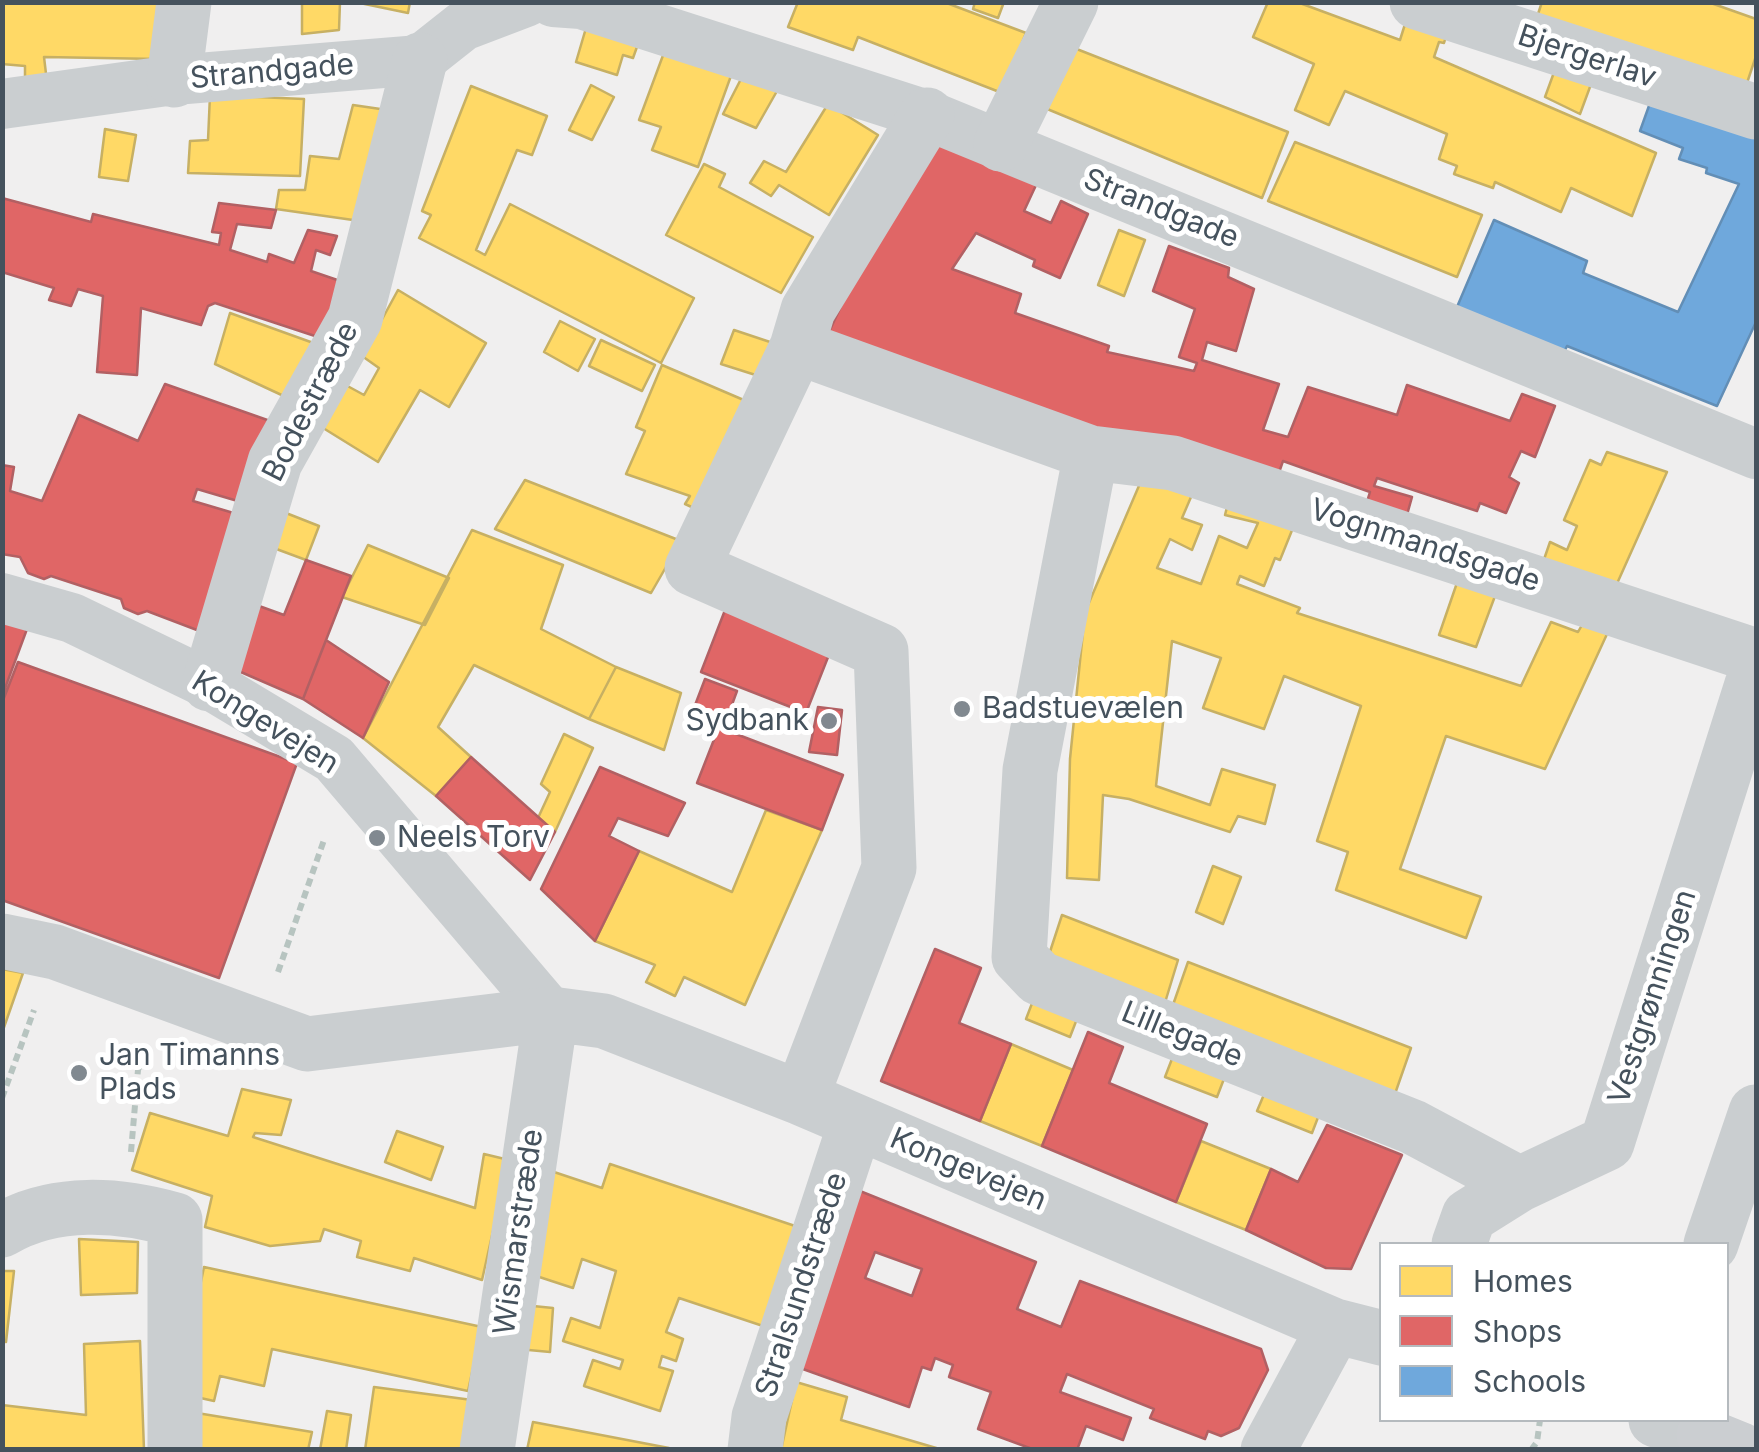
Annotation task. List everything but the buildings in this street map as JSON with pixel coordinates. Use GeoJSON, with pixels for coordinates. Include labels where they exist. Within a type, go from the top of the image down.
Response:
{"type":"FeatureCollection","features":[{"type":"Feature","properties":{"kind":"street"},"geometry":{"type":"LineString","coordinates":[[174,80],[184,2]]}},
{"type":"Feature","properties":{"kind":"street"},"geometry":{"type":"LineString","coordinates":[[420,60],[463,26],[526,2]]}},
{"type":"Feature","properties":{"kind":"street","name":"Strandgade"},"geometry":{"type":"LineString","coordinates":[[553,2],[581,4],[927,115],[1756,454]]}},
{"type":"Feature","properties":{"kind":"street"},"geometry":{"type":"LineString","coordinates":[[1001,144],[1071,2]]}},
{"type":"Feature","properties":{"kind":"street","name":"Bjergerlav"},"geometry":{"type":"LineString","coordinates":[[1416,2],[1756,112]]}},
{"type":"Feature","properties":{"kind":"street","name":"Strandgade"},"geometry":{"type":"LineString","coordinates":[[2,104],[174,80],[420,60]]}},
{"type":"Feature","properties":{"kind":"street","name":"Bodestræde"},"geometry":{"type":"LineString","coordinates":[[209,684],[275,462],[356,319],[420,60]]}},
{"type":"Feature","properties":{"kind":"street"},"geometry":{"type":"LineString","coordinates":[[801,1098],[888,868],[881,652],[692,568],[797,347],[808,310],[927,115]]}},
{"type":"Feature","properties":{"kind":"street"},"geometry":{"type":"LineString","coordinates":[[797,347],[1090,453]]}},
{"type":"Feature","properties":{"kind":"street","name":"Vognmandsgade"},"geometry":{"type":"LineString","coordinates":[[1090,453],[1173,463],[1756,656]]}},
{"type":"Feature","properties":{"kind":"street","name":"Lillegade"},"geometry":{"type":"LineString","coordinates":[[1090,453],[1030,770],[1019,957],[1039,978],[1413,1127],[1520,1184]]}},
{"type":"Feature","properties":{"kind":"street","name":"Kongevejen"},"geometry":{"type":"LineString","coordinates":[[2,598],[72,618],[209,684],[334,759],[552,1014]]}},
{"type":"Feature","properties":{"kind":"street","name":"Vestgrønningen"},"geometry":{"type":"LineString","coordinates":[[1459,1242],[1469,1216],[1520,1184],[1607,1143],[1756,672]]}},
{"type":"Feature","properties":{"kind":"street","name":"Kongevejen"},"geometry":{"type":"LineString","coordinates":[[2,941],[55,952],[308,1044],[552,1014],[604,1021],[801,1098],[1358,1332]]}},
{"type":"Feature","properties":{"kind":"street","name":"Wismarstræde"},"geometry":{"type":"LineString","coordinates":[[486,1450],[552,1014]]}},
{"type":"Feature","properties":{"kind":"street"},"geometry":{"type":"LineString","coordinates":[[1713,1242],[1756,1112]]}},
{"type":"Feature","properties":{"kind":"street","name":"Stralsundstræde"},"geometry":{"type":"LineString","coordinates":[[756,1450],[759,1417],[856,1122]]}},
{"type":"Feature","properties":{"kind":"street"},"geometry":{"type":"LineString","coordinates":[[2,1230],[16,1222],[68,1210],[126,1206],[175,1220],[175,1450]]}},
{"type":"Feature","properties":{"kind":"street"},"geometry":{"type":"LineString","coordinates":[[1268,1450],[1358,1332]]}},
{"type":"Feature","properties":{"kind":"path"},"geometry":{"type":"LineString","coordinates":[[259,1026],[332,817],[367,798]]}},
{"type":"Feature","properties":{"kind":"path"},"geometry":{"type":"LineString","coordinates":[[2,1098],[55,952]]}},
{"type":"Feature","properties":{"kind":"path"},"geometry":{"type":"LineString","coordinates":[[126,1206],[138,1070],[168,994]]}},
{"type":"Feature","properties":{"kind":"path"},"geometry":{"type":"LineString","coordinates":[[1531,1450],[1537,1442],[1540,1422]]}},
{"type":"Feature","properties":{"kind":"place","name":"Badstuevælen"},"geometry":{"type":"Point","coordinates":[962,709]}},
{"type":"Feature","properties":{"kind":"place","name":"Sydbank"},"geometry":{"type":"Point","coordinates":[829,721]}},
{"type":"Feature","properties":{"kind":"place","name":"Neels Torv"},"geometry":{"type":"Point","coordinates":[377,838]}},
{"type":"Feature","properties":{"kind":"place","name":"Jan Timanns Plads"},"geometry":{"type":"Point","coordinates":[79,1073]}}]}
